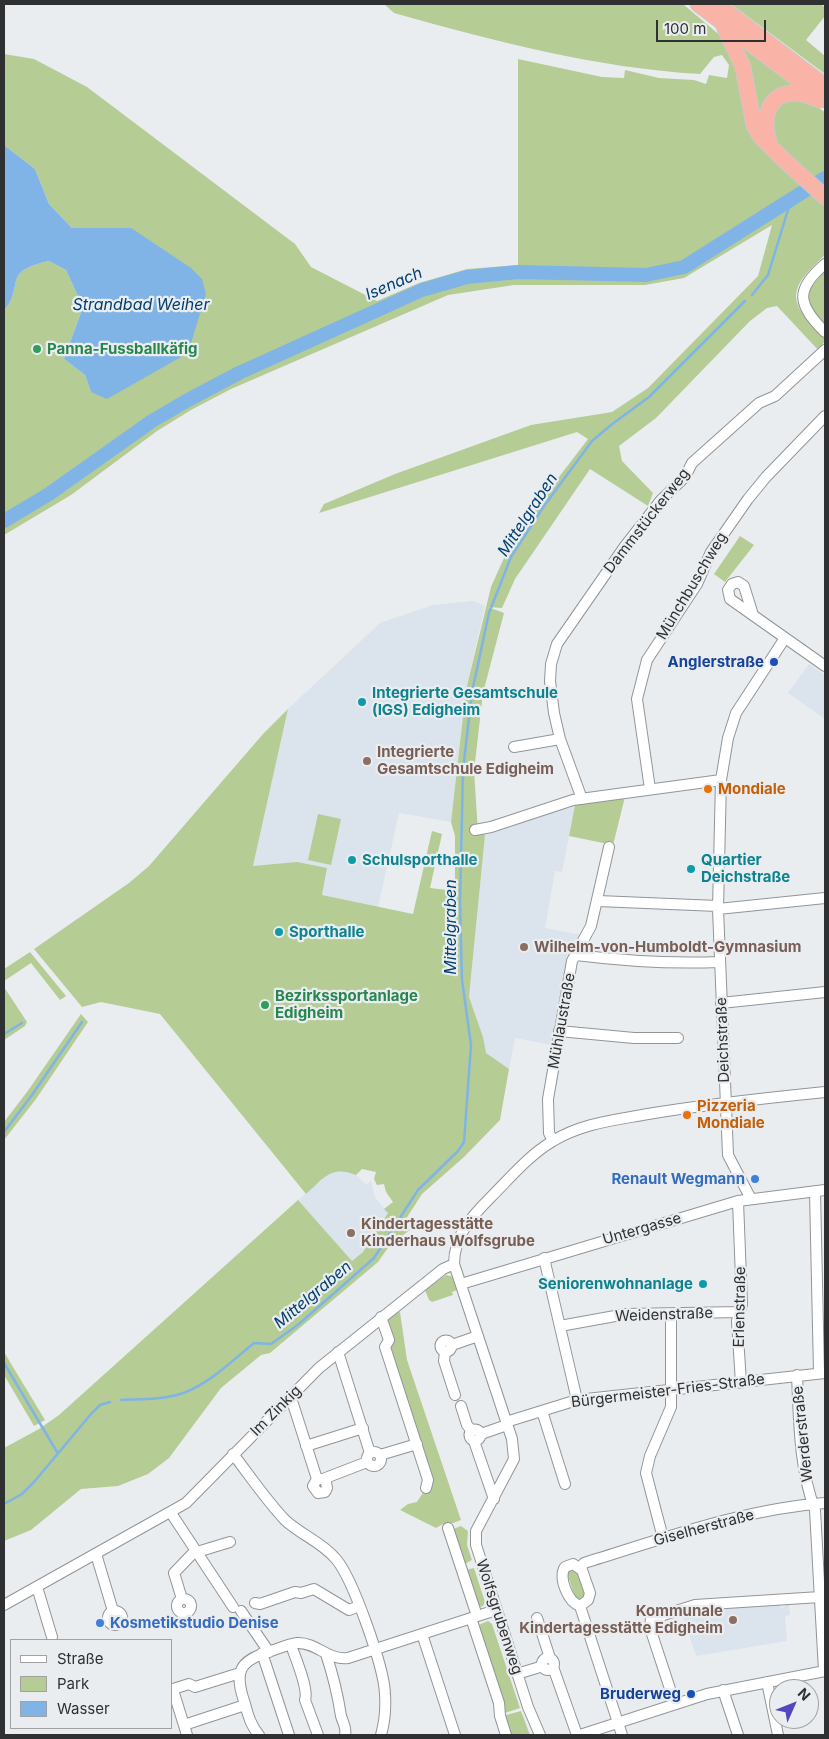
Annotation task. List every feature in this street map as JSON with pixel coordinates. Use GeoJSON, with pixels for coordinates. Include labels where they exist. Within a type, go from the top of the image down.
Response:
{"type":"FeatureCollection","features":[{"type":"Feature","properties":{"kind":"highway"},"geometry":{"type":"LineString","coordinates":[[698,4],[825,101]]}},
{"type":"Feature","properties":{"kind":"highway"},"geometry":{"type":"LineString","coordinates":[[717,4],[825,86]]}},
{"type":"Feature","properties":{"kind":"highway"},"geometry":{"type":"LineString","coordinates":[[721,20],[743,67],[754,126],[770,146],[822,194]]}},
{"type":"Feature","properties":{"kind":"highway"},"geometry":{"type":"LineString","coordinates":[[770,146],[764,122],[770,106],[775,101],[782,96],[798,93],[825,101]]}},
{"type":"Feature","properties":{"kind":"street"},"geometry":{"type":"LineString","coordinates":[[825,264],[808,280],[803,298],[807,313],[825,332]]}},
{"type":"Feature","properties":{"kind":"street","name":"Dammstückerweg"},"geometry":{"type":"LineString","coordinates":[[582,799],[560,739],[550,681],[551,664],[557,644],[625,546],[661,500],[685,477],[692,462],[759,402],[774,396],[825,350]]}},
{"type":"Feature","properties":{"kind":"street","name":"Münchbuschweg"},"geometry":{"type":"LineString","coordinates":[[650,789],[637,699],[647,660],[697,584],[711,552],[748,499],[766,477],[825,416]]}},
{"type":"Feature","properties":{"kind":"street"},"geometry":{"type":"LineString","coordinates":[[753,615],[825,666]]}},
{"type":"Feature","properties":{"kind":"street","name":"Deichstraße"},"geometry":{"type":"LineString","coordinates":[[751,1199],[728,1155],[719,962],[718,908],[721,780],[728,738],[736,713],[785,638]]}},
{"type":"Feature","properties":{"kind":"street"},"geometry":{"type":"LineString","coordinates":[[514,747],[560,739]]}},
{"type":"Feature","properties":{"kind":"street"},"geometry":{"type":"LineString","coordinates":[[475,830],[582,799],[721,780]]}},
{"type":"Feature","properties":{"kind":"street","name":"Mühlaustraße"},"geometry":{"type":"LineString","coordinates":[[553,1141],[549,1133],[548,1099],[572,961],[591,926],[609,847]]}},
{"type":"Feature","properties":{"kind":"street"},"geometry":{"type":"LineString","coordinates":[[598,901],[718,908],[825,898]]}},
{"type":"Feature","properties":{"kind":"street"},"geometry":{"type":"LineString","coordinates":[[576,955],[630,962],[672,964],[719,962]]}},
{"type":"Feature","properties":{"kind":"street"},"geometry":{"type":"LineString","coordinates":[[721,1003],[825,992]]}},
{"type":"Feature","properties":{"kind":"street"},"geometry":{"type":"LineString","coordinates":[[559,1031],[634,1038],[678,1038]]}},
{"type":"Feature","properties":{"kind":"street"},"geometry":{"type":"LineString","coordinates":[[454,1264],[457,1243],[472,1217],[525,1162],[553,1141],[592,1125],[725,1103],[825,1092]]}},
{"type":"Feature","properties":{"kind":"street"},"geometry":{"type":"LineString","coordinates":[[820,1191],[822,1372]]}},
{"type":"Feature","properties":{"kind":"street","name":"Untergasse"},"geometry":{"type":"LineString","coordinates":[[461,1284],[738,1201],[820,1191]]}},
{"type":"Feature","properties":{"kind":"street","name":"Erlenstraße"},"geometry":{"type":"LineString","coordinates":[[738,1201],[742,1304],[737,1321],[741,1383]]}},
{"type":"Feature","properties":{"kind":"street"},"geometry":{"type":"LineString","coordinates":[[544,1258],[577,1400]]}},
{"type":"Feature","properties":{"kind":"street","name":"Wolfsgrubenweg"},"geometry":{"type":"LineString","coordinates":[[454,1264],[512,1438],[514,1460],[476,1531],[476,1545],[534,1724],[540,1735]]}},
{"type":"Feature","properties":{"kind":"street","name":"Im Zinkig"},"geometry":{"type":"LineString","coordinates":[[4,1605],[171,1513],[194,1496],[233,1454],[338,1352],[443,1268],[454,1264]]}},
{"type":"Feature","properties":{"kind":"street","name":"Weidenstraße"},"geometry":{"type":"LineString","coordinates":[[560,1326],[626,1314],[740,1312]]}},
{"type":"Feature","properties":{"kind":"street"},"geometry":{"type":"LineString","coordinates":[[663,1538],[646,1473],[650,1456],[671,1407],[671,1314]]}},
{"type":"Feature","properties":{"kind":"street"},"geometry":{"type":"LineString","coordinates":[[381,1317],[389,1340],[386,1347],[428,1480],[426,1488]]}},
{"type":"Feature","properties":{"kind":"street"},"geometry":{"type":"LineString","coordinates":[[455,1395],[444,1361],[448,1348],[478,1336]]}},
{"type":"Feature","properties":{"kind":"street"},"geometry":{"type":"LineString","coordinates":[[338,1352],[372,1457]]}},
{"type":"Feature","properties":{"kind":"street","name":"Bürgermeister-Fries-Straße"},"geometry":{"type":"LineString","coordinates":[[507,1423],[577,1400],[741,1383],[822,1372]]}},
{"type":"Feature","properties":{"kind":"street","name":"Werderstraße"},"geometry":{"type":"LineString","coordinates":[[796,1376],[801,1439],[821,1552],[820,1597],[825,1671]]}},
{"type":"Feature","properties":{"kind":"street"},"geometry":{"type":"LineString","coordinates":[[288,1400],[292,1404],[306,1446],[320,1479],[372,1457],[416,1444]]}},
{"type":"Feature","properties":{"kind":"street"},"geometry":{"type":"LineString","coordinates":[[461,1406],[467,1425],[476,1435],[494,1499]]}},
{"type":"Feature","properties":{"kind":"street"},"geometry":{"type":"LineString","coordinates":[[542,1410],[565,1484]]}},
{"type":"Feature","properties":{"kind":"street"},"geometry":{"type":"LineString","coordinates":[[476,1435],[507,1423]]}},
{"type":"Feature","properties":{"kind":"street"},"geometry":{"type":"LineString","coordinates":[[306,1446],[363,1428]]}},
{"type":"Feature","properties":{"kind":"street"},"geometry":{"type":"LineString","coordinates":[[233,1454],[286,1520],[325,1548],[338,1561],[349,1579],[374,1649],[385,1692],[386,1719],[381,1735]]}},
{"type":"Feature","properties":{"kind":"street","name":"Giselherstraße"},"geometry":{"type":"LineString","coordinates":[[580,1607],[574,1604],[569,1597],[562,1572],[570,1564],[583,1565],[663,1538],[788,1506],[825,1503]]}},
{"type":"Feature","properties":{"kind":"street"},"geometry":{"type":"LineString","coordinates":[[171,1513],[266,1652],[289,1735]]}},
{"type":"Feature","properties":{"kind":"street"},"geometry":{"type":"LineString","coordinates":[[448,1528],[499,1703],[500,1716],[506,1735]]}},
{"type":"Feature","properties":{"kind":"street"},"geometry":{"type":"LineString","coordinates":[[182,1599],[174,1573],[197,1551],[230,1542]]}},
{"type":"Feature","properties":{"kind":"street"},"geometry":{"type":"LineString","coordinates":[[96,1554],[114,1611]]}},
{"type":"Feature","properties":{"kind":"street"},"geometry":{"type":"LineString","coordinates":[[583,1565],[590,1593],[588,1600],[580,1607],[622,1735]]}},
{"type":"Feature","properties":{"kind":"street"},"geometry":{"type":"LineString","coordinates":[[37,1587],[54,1639]]}},
{"type":"Feature","properties":{"kind":"street"},"geometry":{"type":"LineString","coordinates":[[255,1603],[260,1604],[295,1592],[301,1593],[314,1589],[349,1610],[360,1606]]}},
{"type":"Feature","properties":{"kind":"street"},"geometry":{"type":"LineString","coordinates":[[675,1704],[650,1628],[652,1620],[696,1605],[820,1597]]}},
{"type":"Feature","properties":{"kind":"street"},"geometry":{"type":"LineString","coordinates":[[259,1735],[252,1727],[238,1685],[240,1673],[247,1661],[266,1652],[297,1643],[308,1645],[326,1654],[344,1659],[496,1610]]}},
{"type":"Feature","properties":{"kind":"street"},"geometry":{"type":"LineString","coordinates":[[537,1618],[549,1664],[578,1735],[723,1690],[825,1671]]}},
{"type":"Feature","properties":{"kind":"street"},"geometry":{"type":"LineString","coordinates":[[422,1634],[455,1735]]}},
{"type":"Feature","properties":{"kind":"street"},"geometry":{"type":"LineString","coordinates":[[291,1645],[304,1684],[307,1696],[305,1700],[318,1735]]}},
{"type":"Feature","properties":{"kind":"street"},"geometry":{"type":"LineString","coordinates":[[326,1654],[339,1696],[346,1735]]}},
{"type":"Feature","properties":{"kind":"street"},"geometry":{"type":"LineString","coordinates":[[518,1674],[549,1664]]}},
{"type":"Feature","properties":{"kind":"street"},"geometry":{"type":"LineString","coordinates":[[240,1673],[195,1687],[189,1684],[172,1689],[185,1730],[245,1705]]}},
{"type":"Feature","properties":{"kind":"street"},"geometry":{"type":"LineString","coordinates":[[767,1682],[778,1735]]}},
{"type":"Feature","properties":{"kind":"street"},"geometry":{"type":"LineString","coordinates":[[723,1690],[738,1735]]}},
{"type":"Feature","properties":{"kind":"shaded area","name":"Integrierte Gesamtschule Edigheim"},"geometry":{"type":"Polygon","coordinates":[[[474,601],[485,606],[466,690],[451,822],[399,813],[378,907],[322,895],[327,868],[253,866],[288,709],[380,623],[433,605],[474,601]]]}},
{"type":"Feature","properties":{"kind":"shaded area"},"geometry":{"type":"Polygon","coordinates":[[[809,664],[825,675],[825,719],[788,693],[809,664]]]}},
{"type":"Feature","properties":{"kind":"shaded area","name":"Wilhelm-von-Humboldt-Gymnasium"},"geometry":{"type":"Polygon","coordinates":[[[575,805],[562,872],[555,871],[545,928],[581,935],[568,960],[552,1045],[515,1038],[509,1069],[485,1053],[483,1037],[469,998],[485,835],[575,805]]]}},
{"type":"Feature","properties":{"kind":"shaded area","name":"Kindertagesstätte Kinderhaus Wolfsgrube"},"geometry":{"type":"Polygon","coordinates":[[[336,1171],[345,1171],[356,1175],[366,1185],[371,1181],[375,1197],[388,1213],[363,1252],[352,1261],[298,1200],[328,1174],[336,1171]]]}},
{"type":"Feature","properties":{"kind":"shaded area"},"geometry":{"type":"Polygon","coordinates":[[[780,1603],[781,1608],[785,1607],[785,1603],[789,1603],[790,1615],[785,1616],[787,1641],[696,1656],[683,1616],[686,1615],[685,1613],[697,1609],[780,1603]]]}},
{"type":"Feature","properties":{"kind":"green space"},"geometry":{"type":"Polygon","coordinates":[[[384,4],[683,4],[722,37],[738,67],[746,121],[825,203],[825,255],[803,278],[796,297],[798,306],[804,315],[825,339],[820,352],[777,306],[767,308],[750,321],[656,418],[619,446],[622,461],[653,493],[648,506],[590,469],[515,579],[502,608],[488,607],[504,613],[483,693],[474,771],[478,832],[485,835],[469,997],[483,1037],[486,1053],[509,1069],[500,1120],[464,1157],[422,1194],[404,1222],[410,1230],[390,1245],[378,1262],[270,1353],[261,1355],[221,1388],[169,1458],[148,1474],[118,1486],[81,1489],[31,1530],[4,1541],[4,1448],[39,1429],[59,1415],[298,1200],[352,1261],[363,1252],[388,1213],[384,1209],[393,1202],[386,1192],[384,1184],[377,1185],[374,1179],[376,1172],[362,1169],[356,1175],[347,1172],[334,1172],[323,1178],[306,1194],[160,1014],[101,1002],[82,1007],[34,949],[129,883],[149,866],[263,734],[288,709],[253,866],[297,862],[327,868],[322,895],[413,914],[432,831],[442,834],[430,888],[455,891],[455,836],[451,822],[466,690],[491,587],[503,560],[533,511],[588,439],[577,432],[319,513],[324,504],[395,474],[531,425],[612,412],[648,388],[758,276],[772,225],[684,278],[645,285],[514,285],[448,295],[231,389],[191,410],[157,431],[71,495],[4,535],[4,311],[10,302],[16,280],[24,270],[49,261],[66,270],[83,307],[64,359],[85,375],[91,392],[131,228],[72,228],[49,204],[35,169],[4,145],[4,54],[34,59],[87,87],[295,244],[311,267],[377,301],[419,283],[467,269],[518,265],[518,59],[602,77],[624,78],[625,70],[659,78],[694,80],[706,84],[709,75],[727,78],[729,65],[722,55],[714,57],[700,74],[622,66],[546,52],[469,34],[394,13],[384,4]]]}},
{"type":"Feature","properties":{"kind":"green space"},"geometry":{"type":"Polygon","coordinates":[[[731,4],[820,4],[825,7],[825,16],[806,40],[825,56],[825,74],[731,4]]]}},
{"type":"Feature","properties":{"kind":"green space"},"geometry":{"type":"Polygon","coordinates":[[[735,42],[799,90],[782,92],[762,131],[735,42]]]}},
{"type":"Feature","properties":{"kind":"green space"},"geometry":{"type":"Polygon","coordinates":[[[802,97],[825,112],[825,191],[772,140],[774,108],[787,98],[802,97]]]}},
{"type":"Feature","properties":{"kind":"green space"},"geometry":{"type":"Polygon","coordinates":[[[825,271],[825,326],[809,307],[807,292],[825,271]]]}},
{"type":"Feature","properties":{"kind":"green space"},"geometry":{"type":"Polygon","coordinates":[[[740,536],[754,545],[725,582],[714,574],[740,536]]]}},
{"type":"Feature","properties":{"kind":"green space"},"geometry":{"type":"Polygon","coordinates":[[[625,797],[613,845],[569,836],[575,805],[625,797]]]}},
{"type":"Feature","properties":{"kind":"green space"},"geometry":{"type":"Polygon","coordinates":[[[318,814],[341,819],[331,865],[308,860],[318,814]]]}},
{"type":"Feature","properties":{"kind":"green space"},"geometry":{"type":"Polygon","coordinates":[[[30,952],[66,996],[60,1000],[31,963],[4,981],[4,969],[30,952]]]}},
{"type":"Feature","properties":{"kind":"green space"},"geometry":{"type":"Polygon","coordinates":[[[4,987],[27,1022],[25,1026],[4,1040],[4,987]]]}},
{"type":"Feature","properties":{"kind":"green space"},"geometry":{"type":"Polygon","coordinates":[[[81,1014],[88,1022],[36,1099],[4,1140],[4,1122],[81,1014]]]}},
{"type":"Feature","properties":{"kind":"green space"},"geometry":{"type":"Polygon","coordinates":[[[446,1275],[454,1277],[457,1290],[452,1292],[453,1295],[432,1302],[429,1300],[425,1290],[446,1275]]]}},
{"type":"Feature","properties":{"kind":"green space"},"geometry":{"type":"Polygon","coordinates":[[[400,1312],[407,1360],[461,1520],[445,1526],[443,1524],[436,1528],[400,1510],[408,1504],[417,1502],[426,1488],[388,1348],[384,1322],[400,1312]]]}},
{"type":"Feature","properties":{"kind":"green space"},"geometry":{"type":"Polygon","coordinates":[[[4,1352],[45,1420],[34,1426],[4,1375],[4,1352]]]}},
{"type":"Feature","properties":{"kind":"green space"},"geometry":{"type":"Polygon","coordinates":[[[461,1526],[468,1531],[467,1545],[472,1560],[463,1565],[453,1529],[461,1526]]]}},
{"type":"Feature","properties":{"kind":"green space"},"geometry":{"type":"Polygon","coordinates":[[[474,1568],[485,1602],[483,1606],[476,1608],[466,1570],[474,1568]]]}},
{"type":"Feature","properties":{"kind":"green space"},"geometry":{"type":"Polygon","coordinates":[[[577,1569],[586,1596],[585,1600],[576,1600],[567,1573],[567,1570],[577,1569]]]}},
{"type":"Feature","properties":{"kind":"green space"},"geometry":{"type":"Polygon","coordinates":[[[488,1621],[492,1624],[520,1708],[502,1714],[476,1626],[488,1621]]]}},
{"type":"Feature","properties":{"kind":"green space"},"geometry":{"type":"Polygon","coordinates":[[[521,1711],[530,1735],[507,1735],[502,1716],[521,1711]]]}},
{"type":"Feature","properties":{"kind":"water","name":"Strandbad Weiher"},"geometry":{"type":"Polygon","coordinates":[[[4,145],[35,169],[49,204],[72,228],[131,228],[191,268],[202,279],[206,294],[188,353],[107,399],[91,392],[85,375],[64,359],[83,307],[66,270],[49,261],[24,270],[16,280],[10,302],[4,311],[4,145]]]}},
{"type":"Feature","properties":{"kind":"waterway","name":"Isenach"},"geometry":{"type":"LineString","coordinates":[[4,521],[49,494],[152,421],[188,400],[239,373],[422,290],[467,277],[518,272],[646,275],[684,267],[825,178]]}},
{"type":"Feature","properties":{"kind":"waterway","name":"Mittelgraben"},"geometry":{"type":"LineString","coordinates":[[752,295],[768,275],[791,200]]}},
{"type":"Feature","properties":{"kind":"waterway","name":"Mittelgraben"},"geometry":{"type":"LineString","coordinates":[[121,1400],[162,1398],[186,1392],[213,1377],[254,1343],[271,1344],[299,1324],[374,1258],[418,1190],[458,1151],[464,1142],[471,1045],[462,980],[460,903],[463,770],[472,692],[489,613],[511,557],[544,506],[592,441],[649,397],[745,301]]}},
{"type":"Feature","properties":{"kind":"waterway"},"geometry":{"type":"LineString","coordinates":[[4,1132],[82,1022]]}},
{"type":"Feature","properties":{"kind":"waterway"},"geometry":{"type":"LineString","coordinates":[[4,1034],[22,1023]]}},
{"type":"Feature","properties":{"kind":"waterway"},"geometry":{"type":"LineString","coordinates":[[4,1363],[57,1452]]}},
{"type":"Feature","properties":{"kind":"waterway","name":"Mittelgraben"},"geometry":{"type":"LineString","coordinates":[[4,1504],[22,1494],[91,1414],[100,1405],[110,1402]]}},
{"type":"Feature","properties":{"kind":"place","name":"Panna-Fussballkäfig"},"geometry":{"type":"Point","coordinates":[37,349]}},
{"type":"Feature","properties":{"kind":"place","name":"Anglerstraße"},"geometry":{"type":"Point","coordinates":[774,662]}},
{"type":"Feature","properties":{"kind":"place","name":"Integrierte Gesamtschule (IGS) Edigheim"},"geometry":{"type":"Point","coordinates":[362,702]}},
{"type":"Feature","properties":{"kind":"place","name":"Integrierte Gesamtschule Edigheim"},"geometry":{"type":"Point","coordinates":[367,761]}},
{"type":"Feature","properties":{"kind":"place","name":"Mondiale"},"geometry":{"type":"Point","coordinates":[708,789]}},
{"type":"Feature","properties":{"kind":"place","name":"Schulsporthalle"},"geometry":{"type":"Point","coordinates":[352,860]}},
{"type":"Feature","properties":{"kind":"place","name":"Quartier Deichstraße"},"geometry":{"type":"Point","coordinates":[691,869]}},
{"type":"Feature","properties":{"kind":"place","name":"Sporthalle"},"geometry":{"type":"Point","coordinates":[279,932]}},
{"type":"Feature","properties":{"kind":"place","name":"Wilhelm-von-Humboldt-Gymnasium"},"geometry":{"type":"Point","coordinates":[524,947]}},
{"type":"Feature","properties":{"kind":"place","name":"Bezirkssportanlage Edigheim"},"geometry":{"type":"Point","coordinates":[265,1005]}},
{"type":"Feature","properties":{"kind":"place","name":"Pizzeria Mondiale"},"geometry":{"type":"Point","coordinates":[687,1115]}},
{"type":"Feature","properties":{"kind":"place","name":"Renault Wegmann"},"geometry":{"type":"Point","coordinates":[755,1179]}},
{"type":"Feature","properties":{"kind":"place","name":"Kindertagesstätte Kinderhaus Wolfsgrube"},"geometry":{"type":"Point","coordinates":[351,1233]}},
{"type":"Feature","properties":{"kind":"place","name":"Seniorenwohnanlage"},"geometry":{"type":"Point","coordinates":[703,1284]}},
{"type":"Feature","properties":{"kind":"place","name":"Kommunale Kindertagesstätte Edigheim"},"geometry":{"type":"Point","coordinates":[733,1620]}},
{"type":"Feature","properties":{"kind":"place","name":"Kosmetikstudio Denise"},"geometry":{"type":"Point","coordinates":[100,1623]}},
{"type":"Feature","properties":{"kind":"place","name":"Bruderweg"},"geometry":{"type":"Point","coordinates":[691,1694]}}]}
